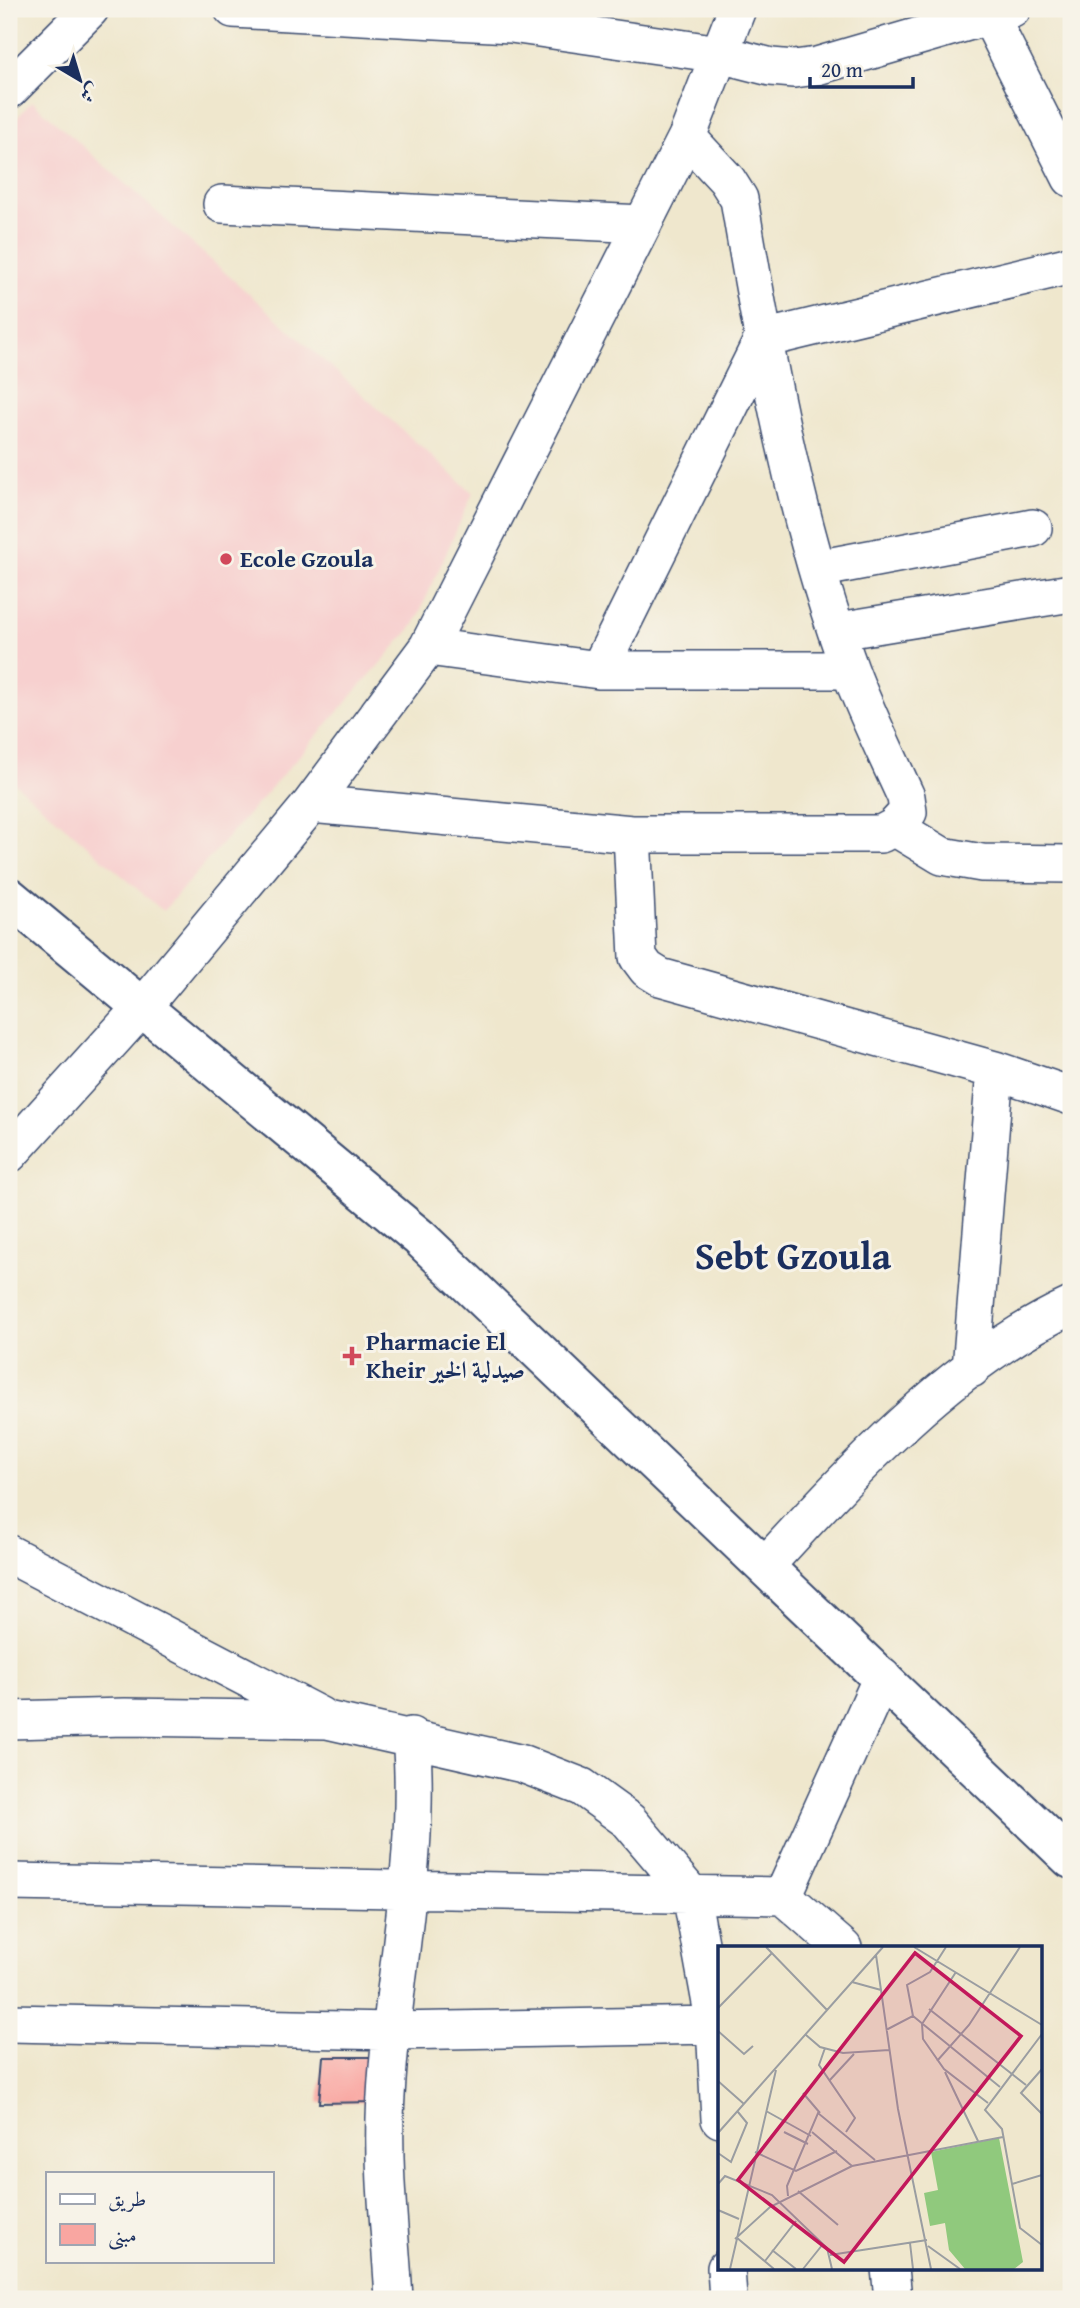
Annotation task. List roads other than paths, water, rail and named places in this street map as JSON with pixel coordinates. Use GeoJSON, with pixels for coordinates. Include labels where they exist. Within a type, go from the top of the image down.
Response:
{"type":"FeatureCollection","features":[{"type":"Feature","properties":{"kind":"main road"},"geometry":{"type":"LineString","coordinates":[[9,897],[421,1238],[1071,1859]]}},
{"type":"Feature","properties":{"kind":"street"},"geometry":{"type":"LineString","coordinates":[[9,90],[90,9]]}},
{"type":"Feature","properties":{"kind":"street"},"geometry":{"type":"LineString","coordinates":[[233,9],[511,16],[720,54],[771,67],[806,68],[996,11],[1071,178]]}},
{"type":"Feature","properties":{"kind":"street"},"geometry":{"type":"LineString","coordinates":[[9,1154],[143,1006],[311,804],[428,648],[687,138],[737,9]]}},
{"type":"Feature","properties":{"kind":"street"},"geometry":{"type":"LineString","coordinates":[[311,804],[632,834],[881,834],[894,827],[908,812],[906,797],[850,670],[817,569],[763,339],[739,199],[727,180],[687,138]]}},
{"type":"Feature","properties":{"kind":"street"},"geometry":{"type":"LineString","coordinates":[[222,204],[643,223]]}},
{"type":"Feature","properties":{"kind":"street"},"geometry":{"type":"LineString","coordinates":[[763,339],[1071,265]]}},
{"type":"Feature","properties":{"kind":"street"},"geometry":{"type":"LineString","coordinates":[[599,670],[763,339]]}},
{"type":"Feature","properties":{"kind":"street"},"geometry":{"type":"LineString","coordinates":[[817,569],[1033,528]]}},
{"type":"Feature","properties":{"kind":"street"},"geometry":{"type":"LineString","coordinates":[[839,631],[1071,593]]}},
{"type":"Feature","properties":{"kind":"street"},"geometry":{"type":"LineString","coordinates":[[428,648],[599,670],[850,670]]}},
{"type":"Feature","properties":{"kind":"street"},"geometry":{"type":"LineString","coordinates":[[894,827],[942,856],[982,863],[1071,864]]}},
{"type":"Feature","properties":{"kind":"street"},"geometry":{"type":"LineString","coordinates":[[632,834],[638,957],[647,969],[660,977],[995,1070],[1071,1096]]}},
{"type":"Feature","properties":{"kind":"street"},"geometry":{"type":"LineString","coordinates":[[971,1369],[995,1070]]}},
{"type":"Feature","properties":{"kind":"street"},"geometry":{"type":"LineString","coordinates":[[765,1566],[891,1436],[971,1369],[1045,1318],[1071,1306]]}},
{"type":"Feature","properties":{"kind":"street"},"geometry":{"type":"LineString","coordinates":[[9,1553],[327,1720]]}},
{"type":"Feature","properties":{"kind":"street"},"geometry":{"type":"LineString","coordinates":[[783,1896],[882,1677]]}},
{"type":"Feature","properties":{"kind":"street"},"geometry":{"type":"LineString","coordinates":[[9,1720],[327,1720],[411,1736],[523,1764],[582,1787],[629,1821],[691,1894],[715,2025],[718,2096]]}},
{"type":"Feature","properties":{"kind":"street"},"geometry":{"type":"LineString","coordinates":[[394,2299],[385,2120],[408,1891],[414,1776],[411,1736]]}},
{"type":"Feature","properties":{"kind":"street"},"geometry":{"type":"LineString","coordinates":[[9,1882],[783,1896],[841,1946]]}},
{"type":"Feature","properties":{"kind":"street"},"geometry":{"type":"LineString","coordinates":[[9,2023],[392,2031],[715,2025]]}},
{"type":"Feature","properties":{"kind":"street"},"geometry":{"type":"LineString","coordinates":[[726,2270],[728,2299]]}},
{"type":"Feature","properties":{"kind":"street"},"geometry":{"type":"LineString","coordinates":[[890,2270],[892,2299]]}},
{"type":"Feature","properties":{"kind":"place","name":"Ecole Gzoula"},"geometry":{"type":"Point","coordinates":[226,559]}},
{"type":"Feature","properties":{"kind":"place","name":"Pharmacie El Kheir صيدلية الخير"},"geometry":{"type":"Point","coordinates":[352,1356]}},
{"type":"Feature","properties":{"kind":"district","name":"Sebt Gzoula"},"geometry":{"type":"Point","coordinates":[793,1256]}}]}
